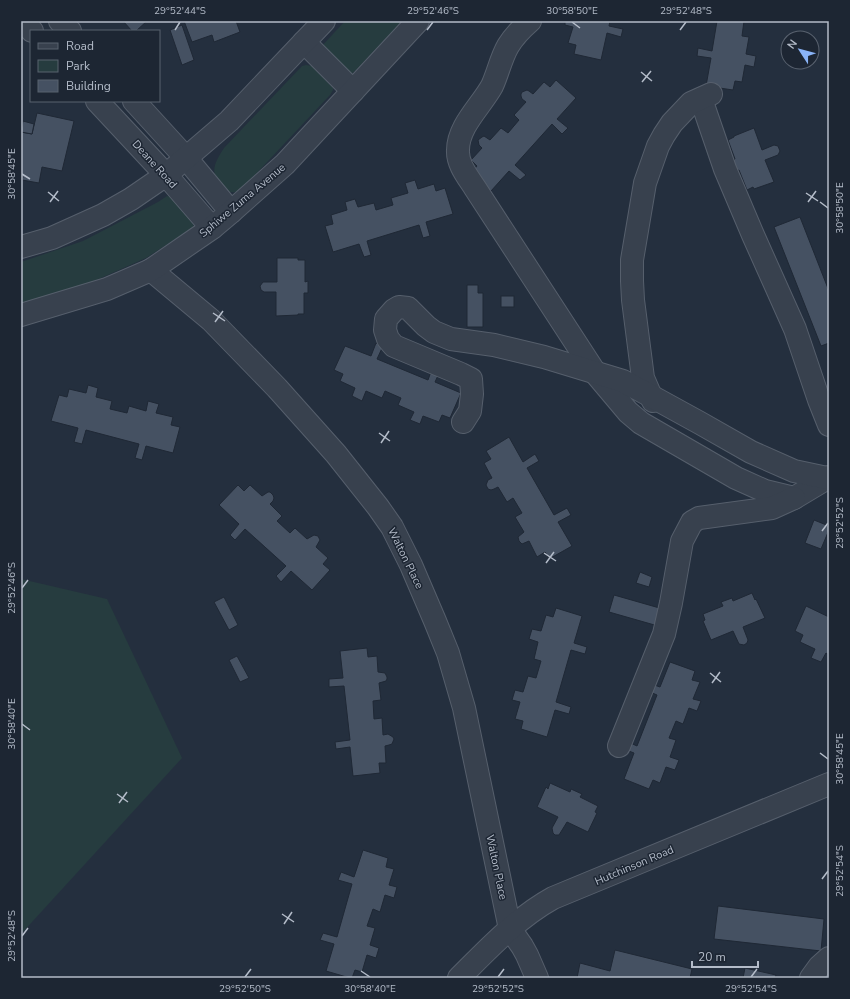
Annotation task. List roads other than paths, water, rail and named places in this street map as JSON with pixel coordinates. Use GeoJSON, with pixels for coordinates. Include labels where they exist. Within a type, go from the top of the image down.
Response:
{"type":"FeatureCollection","features":[{"type":"Feature","properties":{"kind":"street"},"geometry":{"type":"LineString","coordinates":[[23,21],[31,30]]}},
{"type":"Feature","properties":{"kind":"street"},"geometry":{"type":"LineString","coordinates":[[60,21],[69,30]]}},
{"type":"Feature","properties":{"kind":"street"},"geometry":{"type":"LineString","coordinates":[[21,247],[52,238],[103,215],[131,199],[166,175],[229,121],[324,21]]}},
{"type":"Feature","properties":{"kind":"street","name":"Sphiwe Zuma Avenue"},"geometry":{"type":"LineString","coordinates":[[21,315],[107,289],[151,270],[212,228],[285,164],[418,21]]}},
{"type":"Feature","properties":{"kind":"street"},"geometry":{"type":"LineString","coordinates":[[530,21],[522,28],[508,46],[498,74],[491,88],[463,129],[458,149],[458,156],[461,165],[596,374],[628,412],[641,423],[736,478],[766,491],[794,498]]}},
{"type":"Feature","properties":{"kind":"street"},"geometry":{"type":"LineString","coordinates":[[304,42],[353,91]]}},
{"type":"Feature","properties":{"kind":"street"},"geometry":{"type":"LineString","coordinates":[[679,445],[660,415],[643,378],[632,300],[632,260],[645,183],[658,146],[672,123],[691,103],[706,96],[725,169],[794,329],[829,425]]}},
{"type":"Feature","properties":{"kind":"street","name":"Deane Road"},"geometry":{"type":"LineString","coordinates":[[98,102],[166,175],[212,228]]}},
{"type":"Feature","properties":{"kind":"street"},"geometry":{"type":"LineString","coordinates":[[135,102],[186,158],[231,212]]}},
{"type":"Feature","properties":{"kind":"street","name":"Walton Place"},"geometry":{"type":"LineString","coordinates":[[151,270],[211,320],[277,388],[336,454],[392,527],[411,565],[448,653],[464,708],[510,929]]}},
{"type":"Feature","properties":{"kind":"street"},"geometry":{"type":"LineString","coordinates":[[463,422],[470,411],[472,394],[471,380],[461,374],[394,346],[388,339],[385,330],[386,319],[399,307],[408,308],[434,332],[451,339],[494,345],[544,357],[622,381],[650,394],[751,452],[794,471],[828,477]]}},
{"type":"Feature","properties":{"kind":"street"},"geometry":{"type":"LineString","coordinates":[[619,746],[664,634],[682,542],[692,522],[699,518],[772,508],[794,498],[828,477]]}},
{"type":"Feature","properties":{"kind":"street","name":"Hutchinson Road"},"geometry":{"type":"LineString","coordinates":[[458,978],[527,914],[553,898],[829,784]]}},
{"type":"Feature","properties":{"kind":"street"},"geometry":{"type":"LineString","coordinates":[[510,929],[527,955],[537,978]]}},
{"type":"Feature","properties":{"kind":"street"},"geometry":{"type":"LineString","coordinates":[[811,978],[819,967],[829,958]]}}]}
